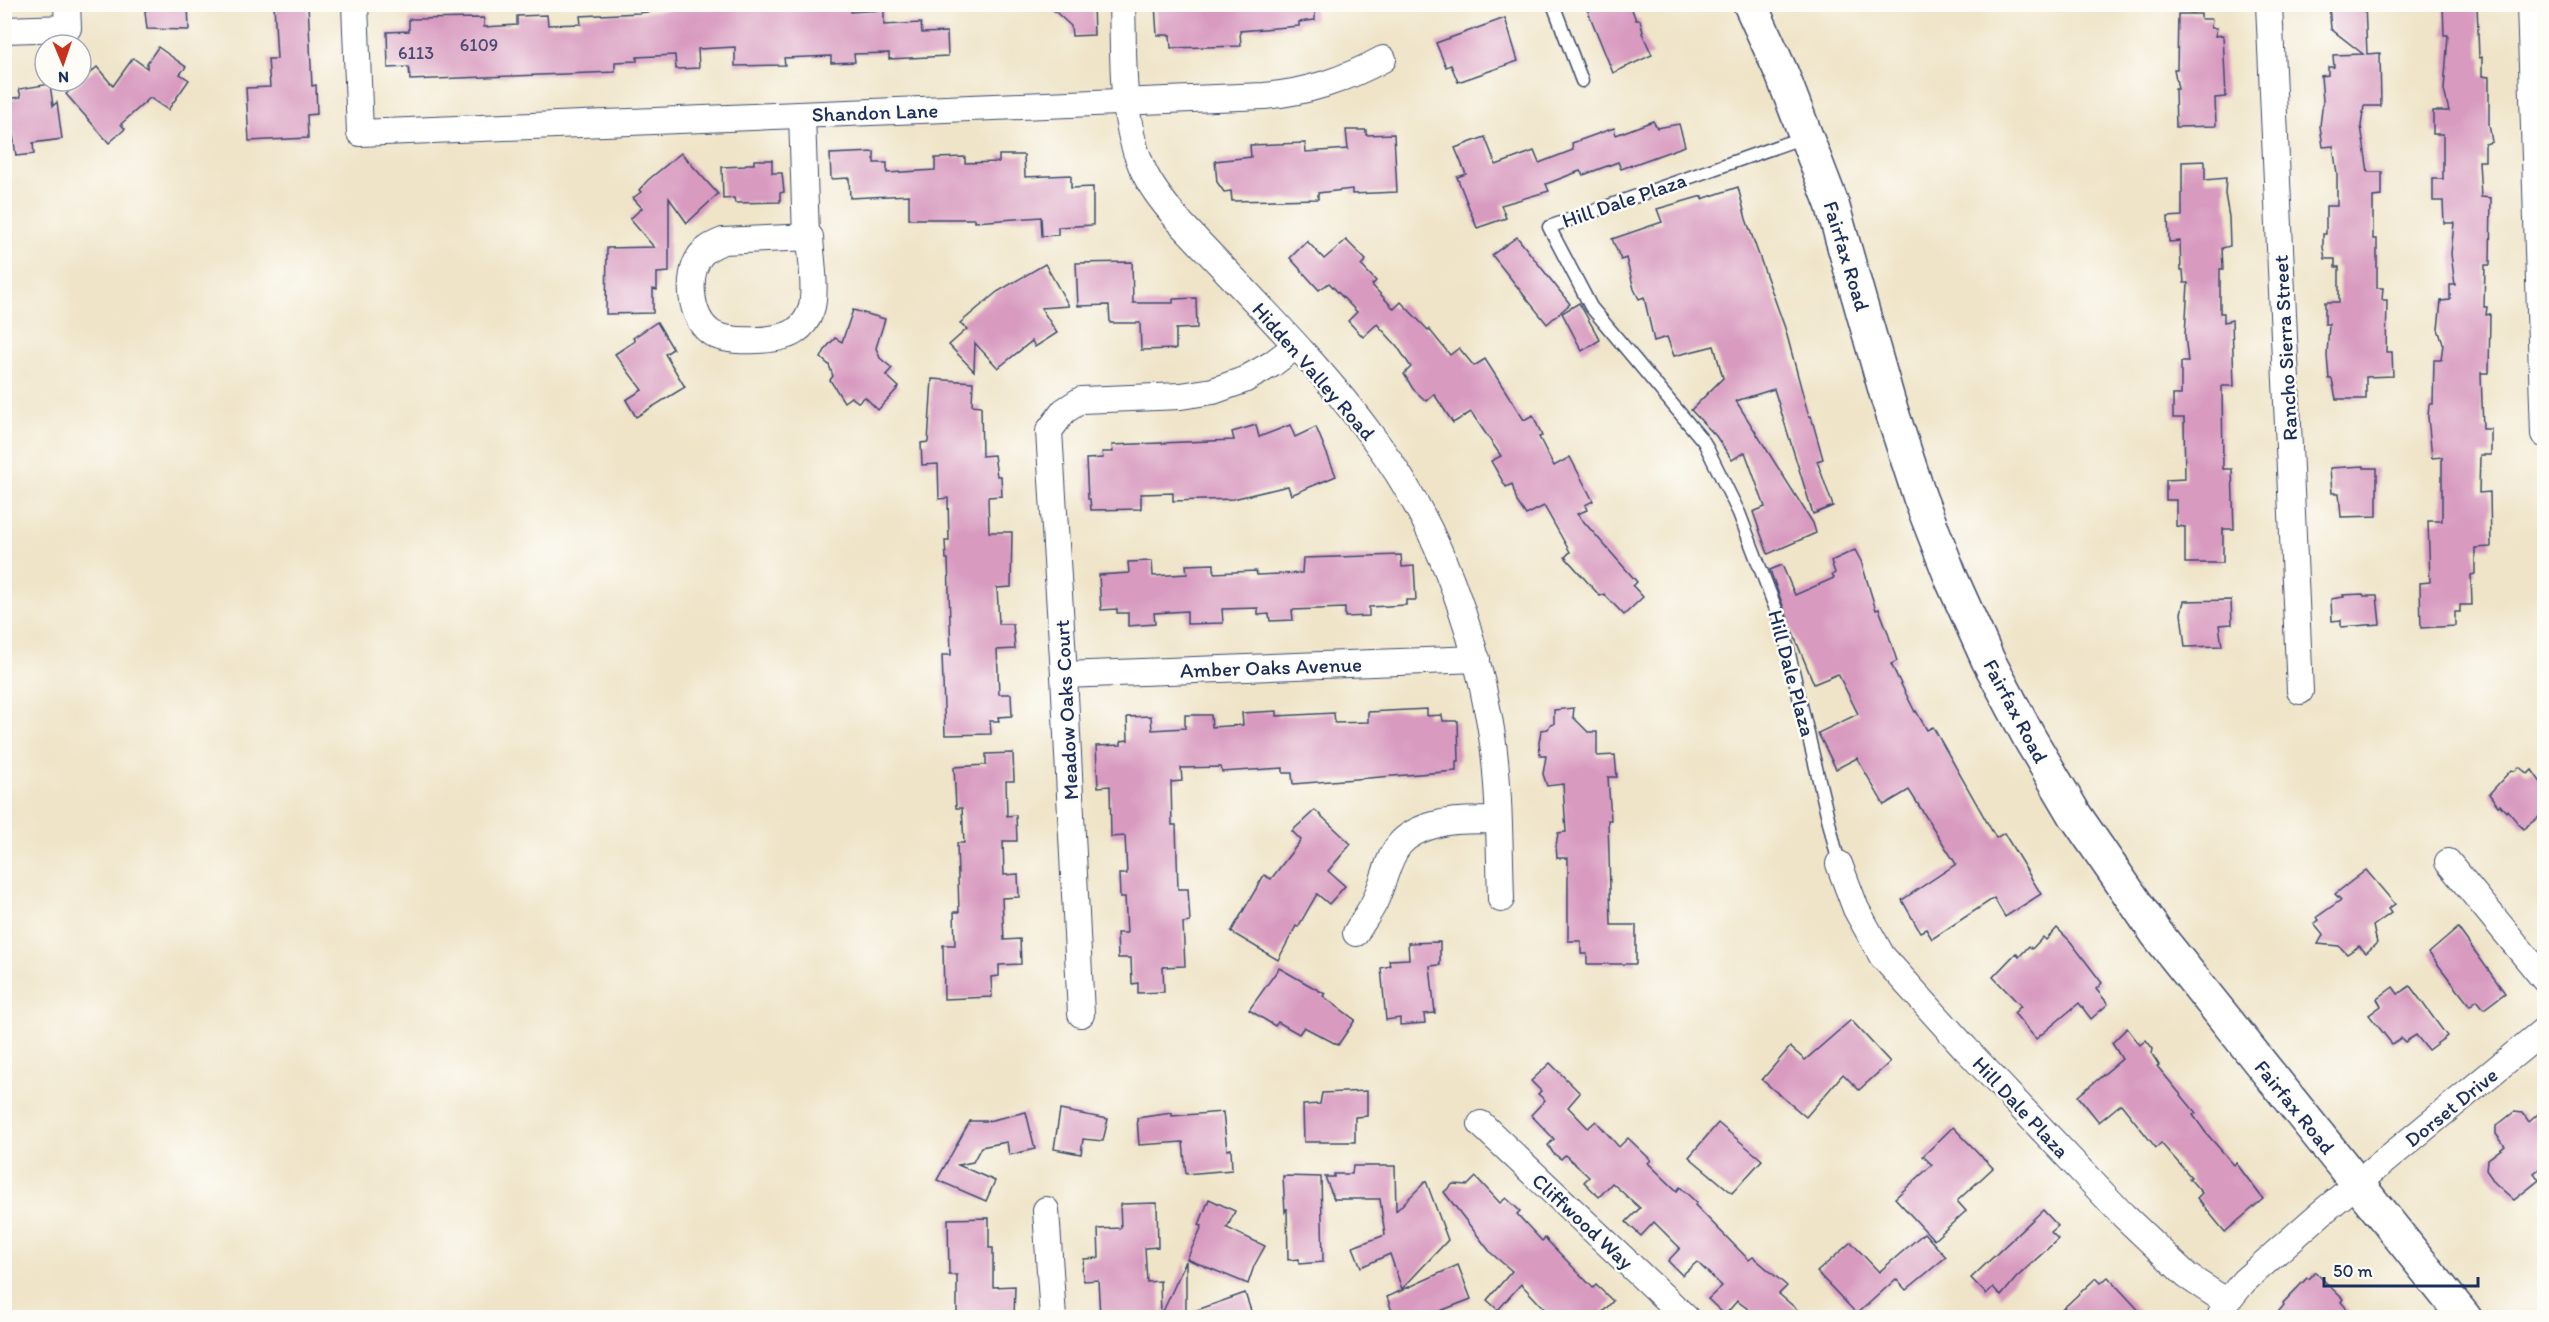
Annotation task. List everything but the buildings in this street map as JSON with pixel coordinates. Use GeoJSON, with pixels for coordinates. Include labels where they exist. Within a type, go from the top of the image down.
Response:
{"type":"FeatureCollection","features":[{"type":"Feature","properties":{"kind":"main road","name":"Fairfax Road"},"geometry":{"type":"LineString","coordinates":[[1750,4],[1808,135],[1854,275],[1888,400],[1920,498],[1952,580],[1988,660],[2041,758],[2123,888],[2157,934],[2465,1317]]}},
{"type":"Feature","properties":{"kind":"street","name":"Shandon Lane"},"geometry":{"type":"LineString","coordinates":[[355,4],[360,134],[1287,94],[1319,88],[1350,76],[1383,59]]}},
{"type":"Feature","properties":{"kind":"street","name":"Hidden Valley Road"},"geometry":{"type":"LineString","coordinates":[[1122,4],[1126,102],[1131,135],[1157,194],[1176,219],[1348,404],[1376,440],[1407,489],[1436,545],[1458,598],[1477,660],[1490,720],[1498,820],[1501,899]]}},
{"type":"Feature","properties":{"kind":"street","name":"Rancho Sierra Street"},"geometry":{"type":"LineString","coordinates":[[2270,4],[2300,690]]}},
{"type":"Feature","properties":{"kind":"street"},"geometry":{"type":"LineString","coordinates":[[2530,4],[2544,434]]}},
{"type":"Feature","properties":{"kind":"street"},"geometry":{"type":"LineString","coordinates":[[4,30],[68,16]]}},
{"type":"Feature","properties":{"kind":"street"},"geometry":{"type":"LineString","coordinates":[[802,115],[806,237]]}},
{"type":"Feature","properties":{"kind":"street"},"geometry":{"type":"LineString","coordinates":[[806,237],[810,237],[813,298],[806,321],[796,331],[783,338],[734,340],[722,339],[711,334],[701,325],[695,311],[694,268],[700,256],[710,247],[723,241],[806,237]]}},
{"type":"Feature","properties":{"kind":"street","name":"Meadow Oaks Court"},"geometry":{"type":"LineString","coordinates":[[1081,1014],[1049,431],[1064,411],[1081,400],[1181,396],[1213,391],[1244,380],[1272,364],[1296,346]]}},
{"type":"Feature","properties":{"kind":"street","name":"Amber Oaks Avenue"},"geometry":{"type":"LineString","coordinates":[[1064,675],[1477,660]]}},
{"type":"Feature","properties":{"kind":"street"},"geometry":{"type":"LineString","coordinates":[[1356,933],[1375,901],[1387,863],[1407,837],[1440,823],[1498,820]]}},
{"type":"Feature","properties":{"kind":"street"},"geometry":{"type":"LineString","coordinates":[[2448,862],[2544,979]]}},
{"type":"Feature","properties":{"kind":"street","name":"Hill Dale Plaza"},"geometry":{"type":"LineString","coordinates":[[1839,864],[1856,909],[1882,956],[2123,1215],[2223,1310]]}},
{"type":"Feature","properties":{"kind":"street","name":"Dorset Drive"},"geometry":{"type":"LineString","coordinates":[[2223,1310],[2244,1281],[2356,1184],[2544,1030]]}},
{"type":"Feature","properties":{"kind":"street","name":"Cliffwood Way"},"geometry":{"type":"LineString","coordinates":[[1481,1124],[1672,1313]]}},
{"type":"Feature","properties":{"kind":"street"},"geometry":{"type":"LineString","coordinates":[[1046,1210],[1053,1317]]}},
{"type":"Feature","properties":{"kind":"lane"},"geometry":{"type":"LineString","coordinates":[[1553,4],[1582,81]]}},
{"type":"Feature","properties":{"kind":"lane","name":"Hill Dale Plaza"},"geometry":{"type":"LineString","coordinates":[[1808,135],[1549,227],[1591,307],[1704,442],[1738,513],[1782,625],[1839,864]]}}]}
